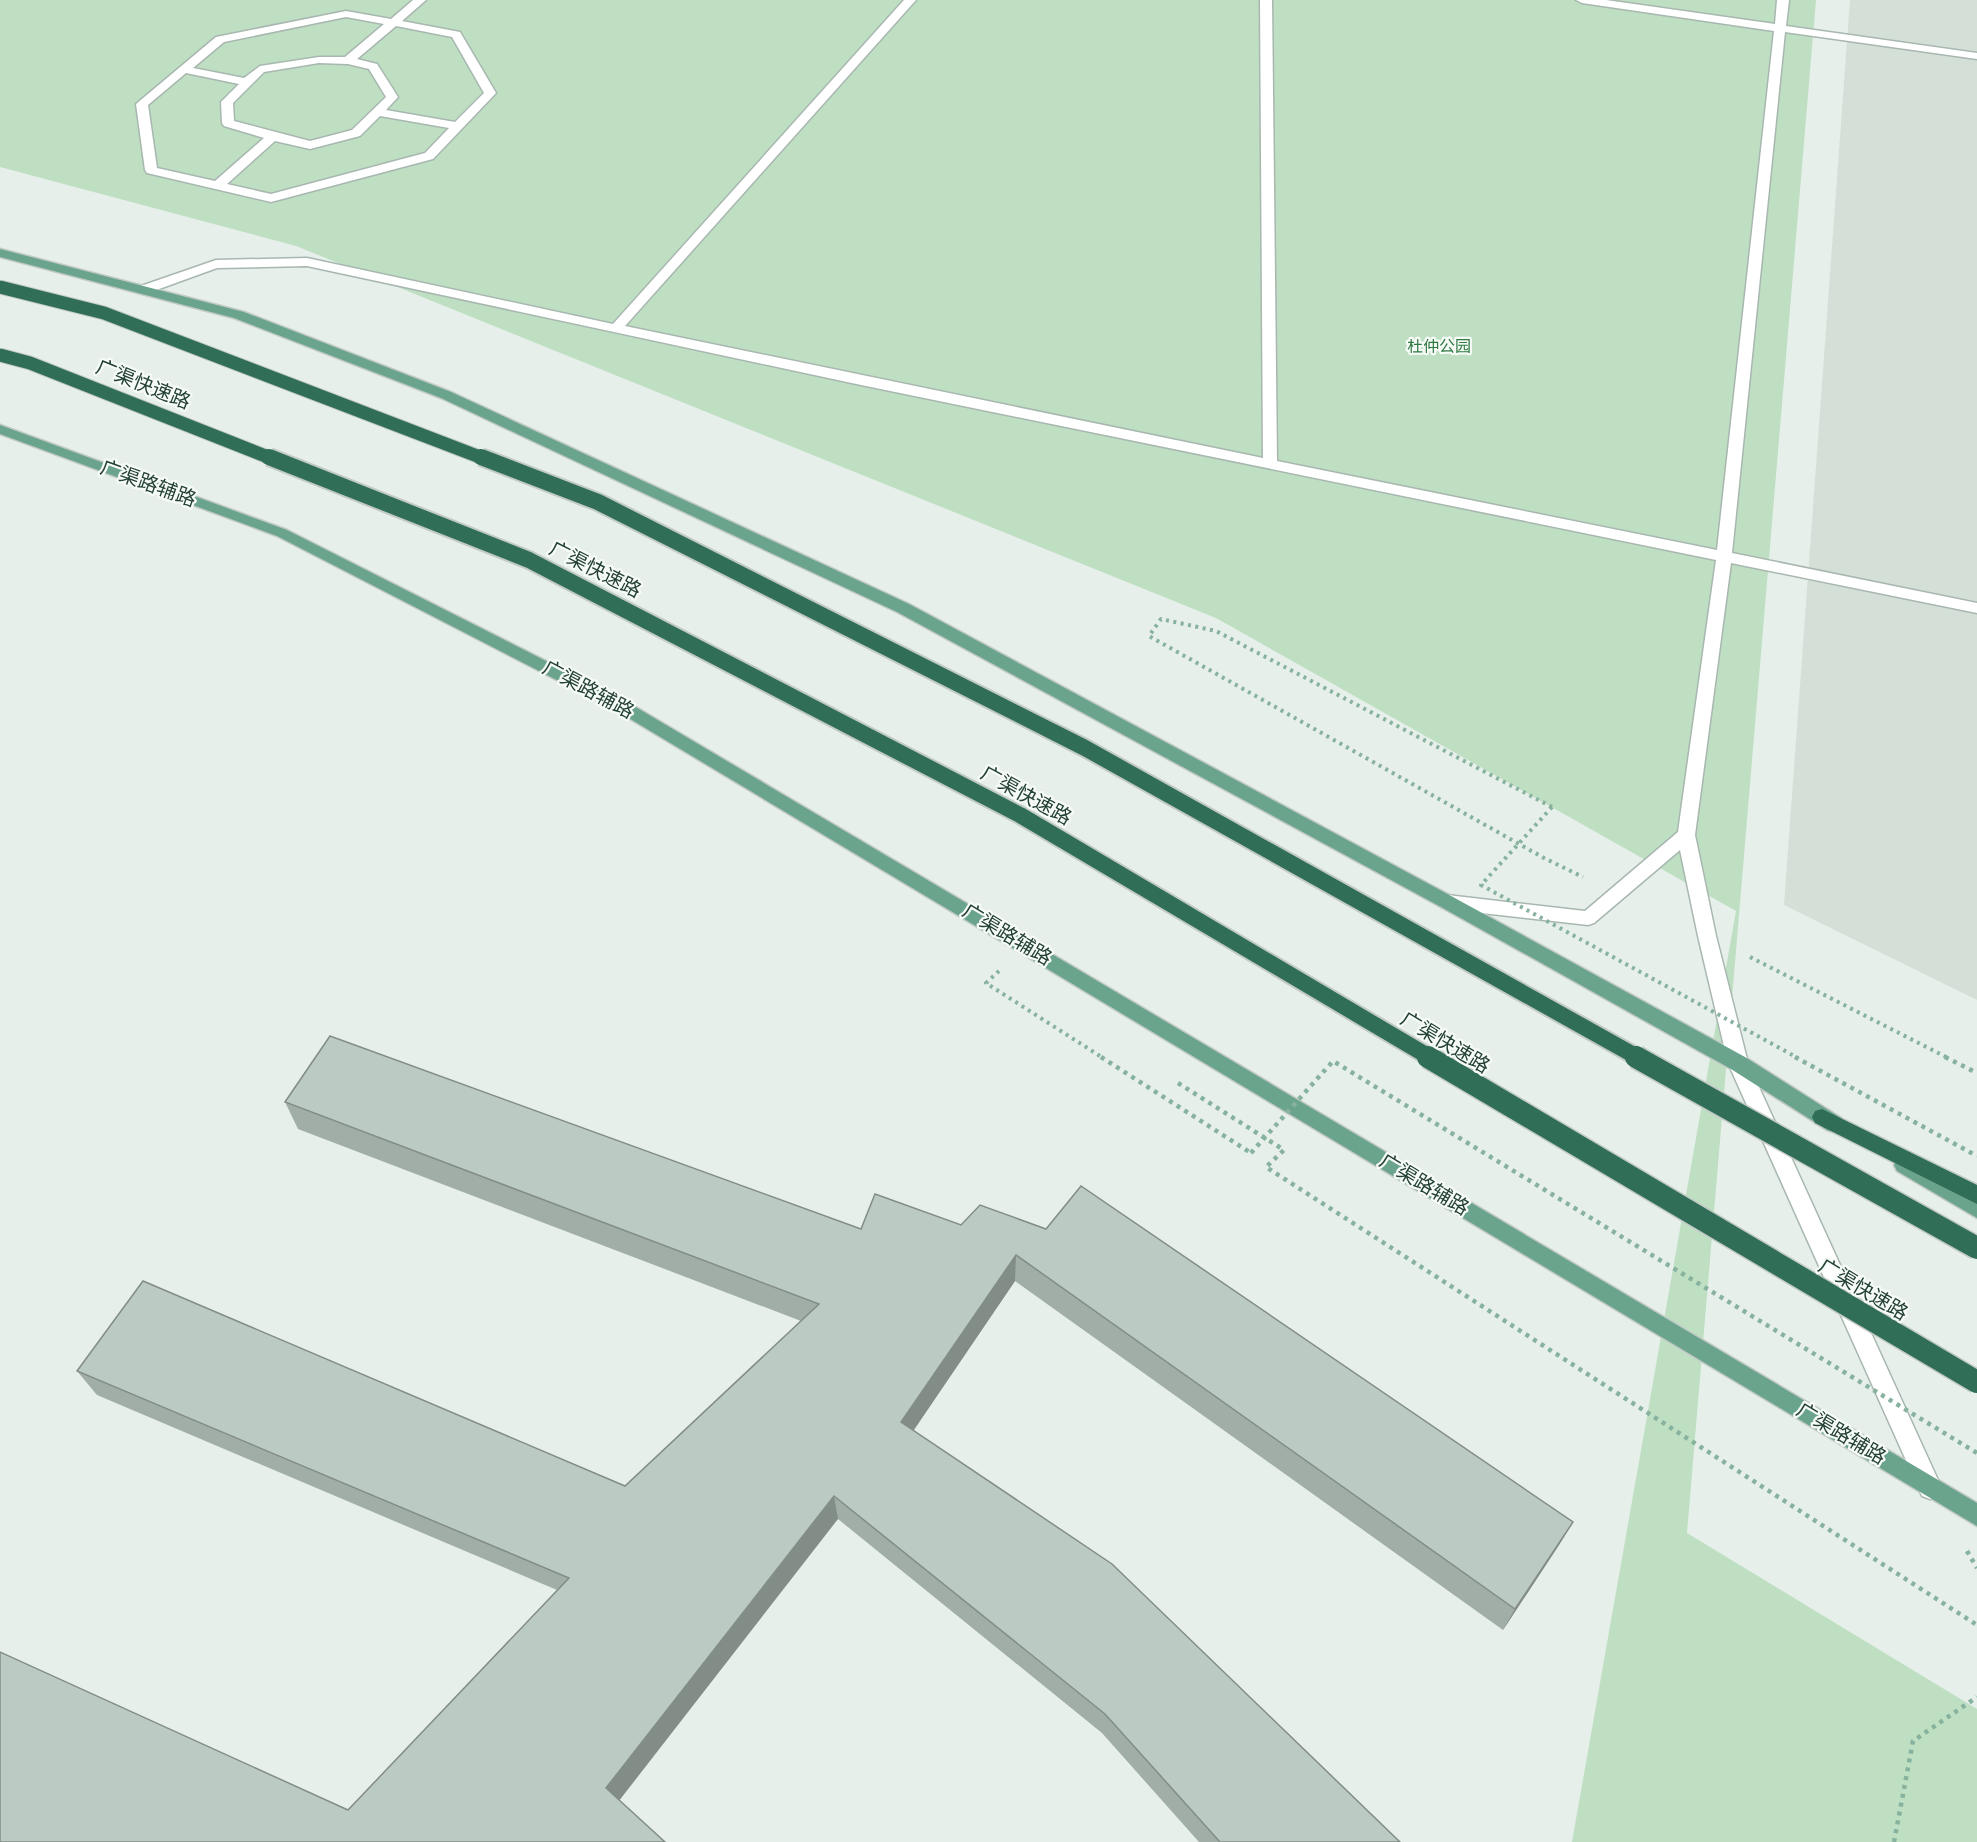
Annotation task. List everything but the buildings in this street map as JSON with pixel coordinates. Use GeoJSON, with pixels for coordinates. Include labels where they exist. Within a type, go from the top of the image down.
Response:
{"type":"FeatureCollection","features":[{"type":"Feature","properties":{"kind":"highway"},"geometry":{"type":"LineString","coordinates":[[0,287],[104,313],[598,502],[1085,747],[1977,1248]]}},
{"type":"Feature","properties":{"kind":"highway","name":"广渠快速路"},"geometry":{"type":"LineString","coordinates":[[0,355],[30,363],[529,560],[999,804],[1977,1382]]}},
{"type":"Feature","properties":{"kind":"highway"},"geometry":{"type":"LineString","coordinates":[[1822,1117],[1977,1195]]}},
{"type":"Feature","properties":{"kind":"main road"},"geometry":{"type":"LineString","coordinates":[[0,253],[239,315],[446,395],[892,603],[1447,902],[1738,1064],[1977,1209]]}},
{"type":"Feature","properties":{"kind":"main road","name":"广渠路辅路"},"geometry":{"type":"LineString","coordinates":[[0,429],[282,532],[623,707],[1977,1515]]}},
{"type":"Feature","properties":{"kind":"street"},"geometry":{"type":"LineString","coordinates":[[348,61],[420,0]]}},
{"type":"Feature","properties":{"kind":"street"},"geometry":{"type":"LineString","coordinates":[[615,329],[910,0]]}},
{"type":"Feature","properties":{"kind":"street"},"geometry":{"type":"LineString","coordinates":[[1266,0],[1270,464]]}},
{"type":"Feature","properties":{"kind":"street"},"geometry":{"type":"LineString","coordinates":[[1582,0],[1977,56]]}},
{"type":"Feature","properties":{"kind":"street"},"geometry":{"type":"LineString","coordinates":[[1783,0],[1724,557],[1686,836],[1738,1064],[1930,1488]]}},
{"type":"Feature","properties":{"kind":"street"},"geometry":{"type":"LineString","coordinates":[[346,14],[456,34],[490,93],[429,156],[271,198],[151,170],[142,104],[183,69],[220,39],[346,14]]}},
{"type":"Feature","properties":{"kind":"street"},"geometry":{"type":"LineString","coordinates":[[319,60],[348,61],[373,66],[392,97],[356,133],[310,145],[273,137],[228,123],[227,102],[260,69],[319,60]]}},
{"type":"Feature","properties":{"kind":"street"},"geometry":{"type":"LineString","coordinates":[[183,69],[247,82]]}},
{"type":"Feature","properties":{"kind":"street"},"geometry":{"type":"LineString","coordinates":[[378,112],[459,126]]}},
{"type":"Feature","properties":{"kind":"street"},"geometry":{"type":"LineString","coordinates":[[218,185],[273,137]]}},
{"type":"Feature","properties":{"kind":"street"},"geometry":{"type":"LineString","coordinates":[[143,290],[216,264],[307,262],[615,329],[1977,608]]}},
{"type":"Feature","properties":{"kind":"street"},"geometry":{"type":"LineString","coordinates":[[1447,902],[1588,918],[1686,836]]}},
{"type":"Feature","properties":{"kind":"path"},"geometry":{"type":"LineString","coordinates":[[1617,893],[1544,858],[1149,636],[1161,619],[1216,632],[1552,807],[1481,885],[1977,1156]]}},
{"type":"Feature","properties":{"kind":"path"},"geometry":{"type":"LineString","coordinates":[[1707,936],[1977,1073]]}},
{"type":"Feature","properties":{"kind":"path"},"geometry":{"type":"LineString","coordinates":[[1009,976],[999,970],[986,983],[1251,1153],[1333,1061],[1977,1453]]}},
{"type":"Feature","properties":{"kind":"path"},"geometry":{"type":"LineString","coordinates":[[1176,1082],[1284,1150],[1266,1167],[1977,1625]]}},
{"type":"Feature","properties":{"kind":"path"},"geometry":{"type":"LineString","coordinates":[[1894,1842],[1913,1741],[1977,1697]]}},
{"type":"Feature","properties":{"kind":"shaded area"},"geometry":{"type":"Polygon","coordinates":[[[1850,0],[1977,0],[1977,1000],[1784,905],[1850,0]]]}},
{"type":"Feature","properties":{"kind":"green space","name":"杜仲公园"},"geometry":{"type":"Polygon","coordinates":[[[0,0],[1816,0],[1687,1533],[1977,1709],[1977,1842],[1572,1842],[1736,911],[1216,618],[296,246],[0,167],[0,0]]]}}]}
